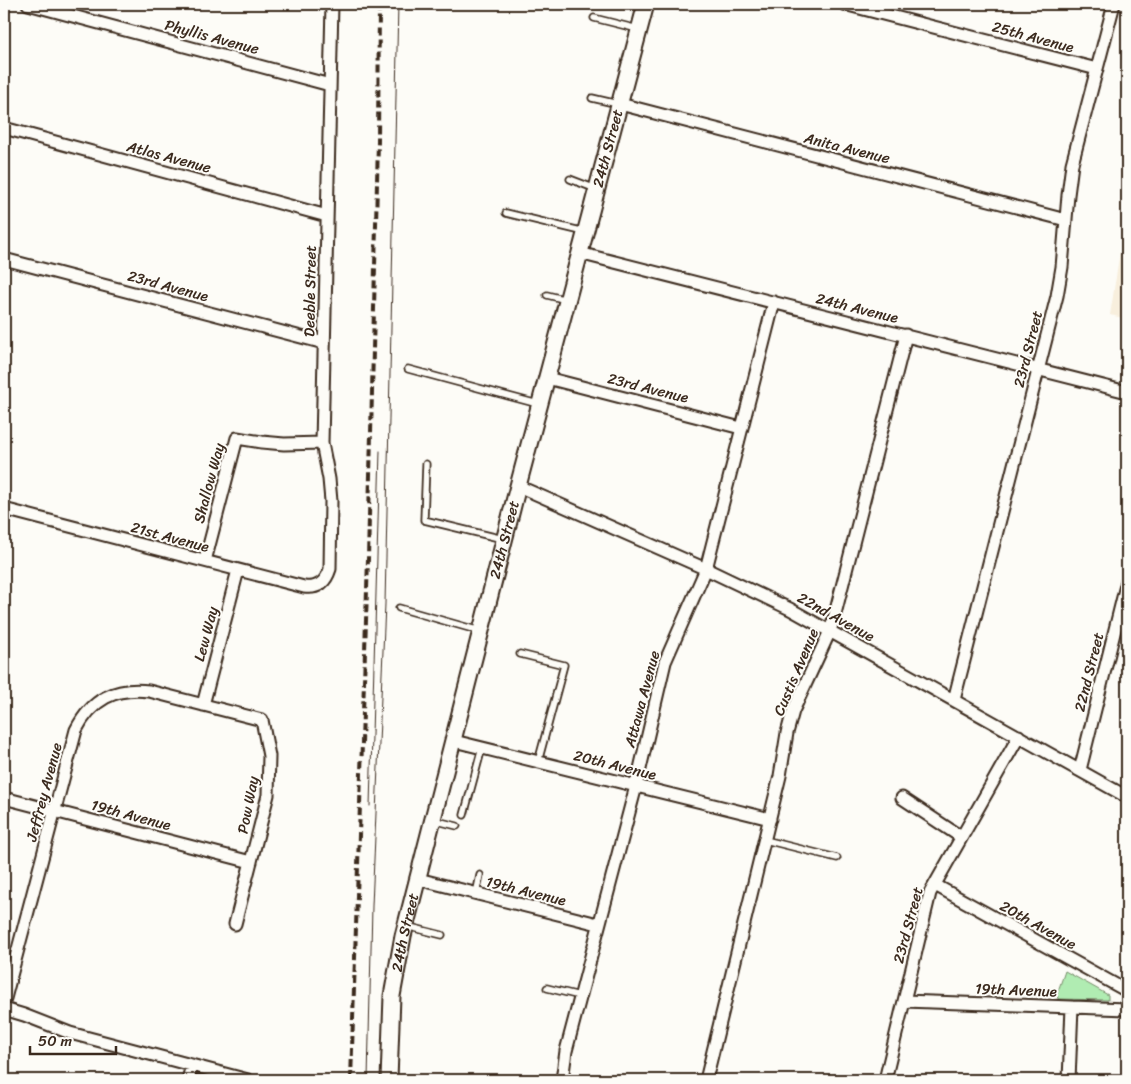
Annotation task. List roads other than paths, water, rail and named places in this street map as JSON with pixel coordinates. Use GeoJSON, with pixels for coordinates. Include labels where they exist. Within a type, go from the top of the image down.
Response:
{"type":"FeatureCollection","features":[{"type":"Feature","properties":{"kind":"street","name":"Phyllis Avenue"},"geometry":{"type":"LineString","coordinates":[[28,4],[330,84]]}},
{"type":"Feature","properties":{"kind":"street","name":"Deeble Street"},"geometry":{"type":"LineString","coordinates":[[327,577],[330,569],[331,501],[322,443],[332,4]]}},
{"type":"Feature","properties":{"kind":"street","name":"24th Street"},"geometry":{"type":"LineString","coordinates":[[388,1080],[392,996],[396,967],[518,486],[646,4]]}},
{"type":"Feature","properties":{"kind":"street","name":"25th Avenue"},"geometry":{"type":"LineString","coordinates":[[844,4],[1097,69]]}},
{"type":"Feature","properties":{"kind":"street","name":"23rd Street"},"geometry":{"type":"LineString","coordinates":[[954,700],[1057,296],[1062,266],[1072,164],[1114,4]]}},
{"type":"Feature","properties":{"kind":"street","name":"Anita Avenue"},"geometry":{"type":"LineString","coordinates":[[620,104],[1066,220]]}},
{"type":"Feature","properties":{"kind":"street","name":"Atlas Avenue"},"geometry":{"type":"LineString","coordinates":[[4,128],[327,216]]}},
{"type":"Feature","properties":{"kind":"street","name":"24th Avenue"},"geometry":{"type":"LineString","coordinates":[[579,253],[1127,392]]}},
{"type":"Feature","properties":{"kind":"street","name":"23rd Avenue"},"geometry":{"type":"LineString","coordinates":[[4,258],[324,343]]}},
{"type":"Feature","properties":{"kind":"street","name":"Attawa Avenue"},"geometry":{"type":"LineString","coordinates":[[562,1080],[566,1051],[636,786],[665,662],[706,569],[774,302]]}},
{"type":"Feature","properties":{"kind":"street","name":"Custis Avenue"},"geometry":{"type":"LineString","coordinates":[[706,1080],[770,819],[793,711],[830,630],[906,335]]}},
{"type":"Feature","properties":{"kind":"street","name":"23rd Avenue"},"geometry":{"type":"LineString","coordinates":[[547,378],[741,428]]}},
{"type":"Feature","properties":{"kind":"street","name":"Shallow Way"},"geometry":{"type":"LineString","coordinates":[[204,561],[236,438],[284,444],[322,443]]}},
{"type":"Feature","properties":{"kind":"street","name":"22nd Avenue"},"geometry":{"type":"LineString","coordinates":[[518,486],[706,569],[790,609],[1127,797]]}},
{"type":"Feature","properties":{"kind":"street","name":"21st Avenue"},"geometry":{"type":"LineString","coordinates":[[4,509],[308,588],[316,586],[327,577]]}},
{"type":"Feature","properties":{"kind":"street","name":"Lew Way"},"geometry":{"type":"LineString","coordinates":[[203,705],[238,570]]}},
{"type":"Feature","properties":{"kind":"street","name":"22nd Street"},"geometry":{"type":"LineString","coordinates":[[1080,770],[1127,581]]}},
{"type":"Feature","properties":{"kind":"street","name":"Jeffrey Avenue"},"geometry":{"type":"LineString","coordinates":[[4,1002],[76,730],[82,718],[97,702],[110,694],[122,691],[136,690],[203,705]]}},
{"type":"Feature","properties":{"kind":"street","name":"Pow Way"},"geometry":{"type":"LineString","coordinates":[[203,705],[262,720],[269,756],[270,777],[266,806],[235,924]]}},
{"type":"Feature","properties":{"kind":"street","name":"23rd Street"},"geometry":{"type":"LineString","coordinates":[[885,1080],[930,893],[1019,736]]}},
{"type":"Feature","properties":{"kind":"street","name":"20th Avenue"},"geometry":{"type":"LineString","coordinates":[[454,741],[770,819]]}},
{"type":"Feature","properties":{"kind":"street","name":"19th Avenue"},"geometry":{"type":"LineString","coordinates":[[4,798],[252,862]]}},
{"type":"Feature","properties":{"kind":"street"},"geometry":{"type":"LineString","coordinates":[[902,798],[962,837]]}},
{"type":"Feature","properties":{"kind":"street","name":"19th Avenue"},"geometry":{"type":"LineString","coordinates":[[418,879],[598,924]]}},
{"type":"Feature","properties":{"kind":"street","name":"20th Avenue"},"geometry":{"type":"LineString","coordinates":[[935,885],[1127,991]]}},
{"type":"Feature","properties":{"kind":"street","name":"19th Avenue"},"geometry":{"type":"LineString","coordinates":[[904,1001],[1127,1010]]}},
{"type":"Feature","properties":{"kind":"street"},"geometry":{"type":"LineString","coordinates":[[1069,1080],[1072,1007]]}},
{"type":"Feature","properties":{"kind":"street"},"geometry":{"type":"LineString","coordinates":[[4,1009],[70,1033],[248,1080]]}},
{"type":"Feature","properties":{"kind":"street"},"geometry":{"type":"LineString","coordinates":[[188,1080],[192,1065]]}},
{"type":"Feature","properties":{"kind":"lane"},"geometry":{"type":"LineString","coordinates":[[594,18],[639,30]]}},
{"type":"Feature","properties":{"kind":"lane"},"geometry":{"type":"LineString","coordinates":[[592,98],[620,104]]}},
{"type":"Feature","properties":{"kind":"lane"},"geometry":{"type":"LineString","coordinates":[[570,179],[596,190]]}},
{"type":"Feature","properties":{"kind":"lane"},"geometry":{"type":"LineString","coordinates":[[506,213],[584,232]]}},
{"type":"Feature","properties":{"kind":"lane"},"geometry":{"type":"LineString","coordinates":[[547,295],[567,300]]}},
{"type":"Feature","properties":{"kind":"lane"},"geometry":{"type":"LineString","coordinates":[[408,369],[540,404]]}},
{"type":"Feature","properties":{"kind":"lane"},"geometry":{"type":"LineString","coordinates":[[426,464],[424,520],[505,539]]}},
{"type":"Feature","properties":{"kind":"lane"},"geometry":{"type":"LineString","coordinates":[[399,608],[482,631]]}},
{"type":"Feature","properties":{"kind":"lane"},"geometry":{"type":"LineString","coordinates":[[520,654],[564,665],[538,762]]}},
{"type":"Feature","properties":{"kind":"lane"},"geometry":{"type":"LineString","coordinates":[[464,815],[482,748]]}},
{"type":"Feature","properties":{"kind":"lane"},"geometry":{"type":"LineString","coordinates":[[433,820],[457,826]]}},
{"type":"Feature","properties":{"kind":"lane"},"geometry":{"type":"LineString","coordinates":[[765,840],[837,858]]}},
{"type":"Feature","properties":{"kind":"lane"},"geometry":{"type":"LineString","coordinates":[[476,894],[480,875]]}},
{"type":"Feature","properties":{"kind":"lane"},"geometry":{"type":"LineString","coordinates":[[406,926],[442,935]]}},
{"type":"Feature","properties":{"kind":"lane"},"geometry":{"type":"LineString","coordinates":[[547,988],[580,996]]}},
{"type":"Feature","properties":{"kind":"tram line"},"geometry":{"type":"LineString","coordinates":[[368,1080],[372,906],[385,604],[398,4]]}},
{"type":"Feature","properties":{"kind":"tram line"},"geometry":{"type":"LineString","coordinates":[[370,806],[380,451]]}},
{"type":"Feature","properties":{"kind":"railway"},"geometry":{"type":"LineString","coordinates":[[351,1080],[368,559],[378,141],[379,4]]}}]}
